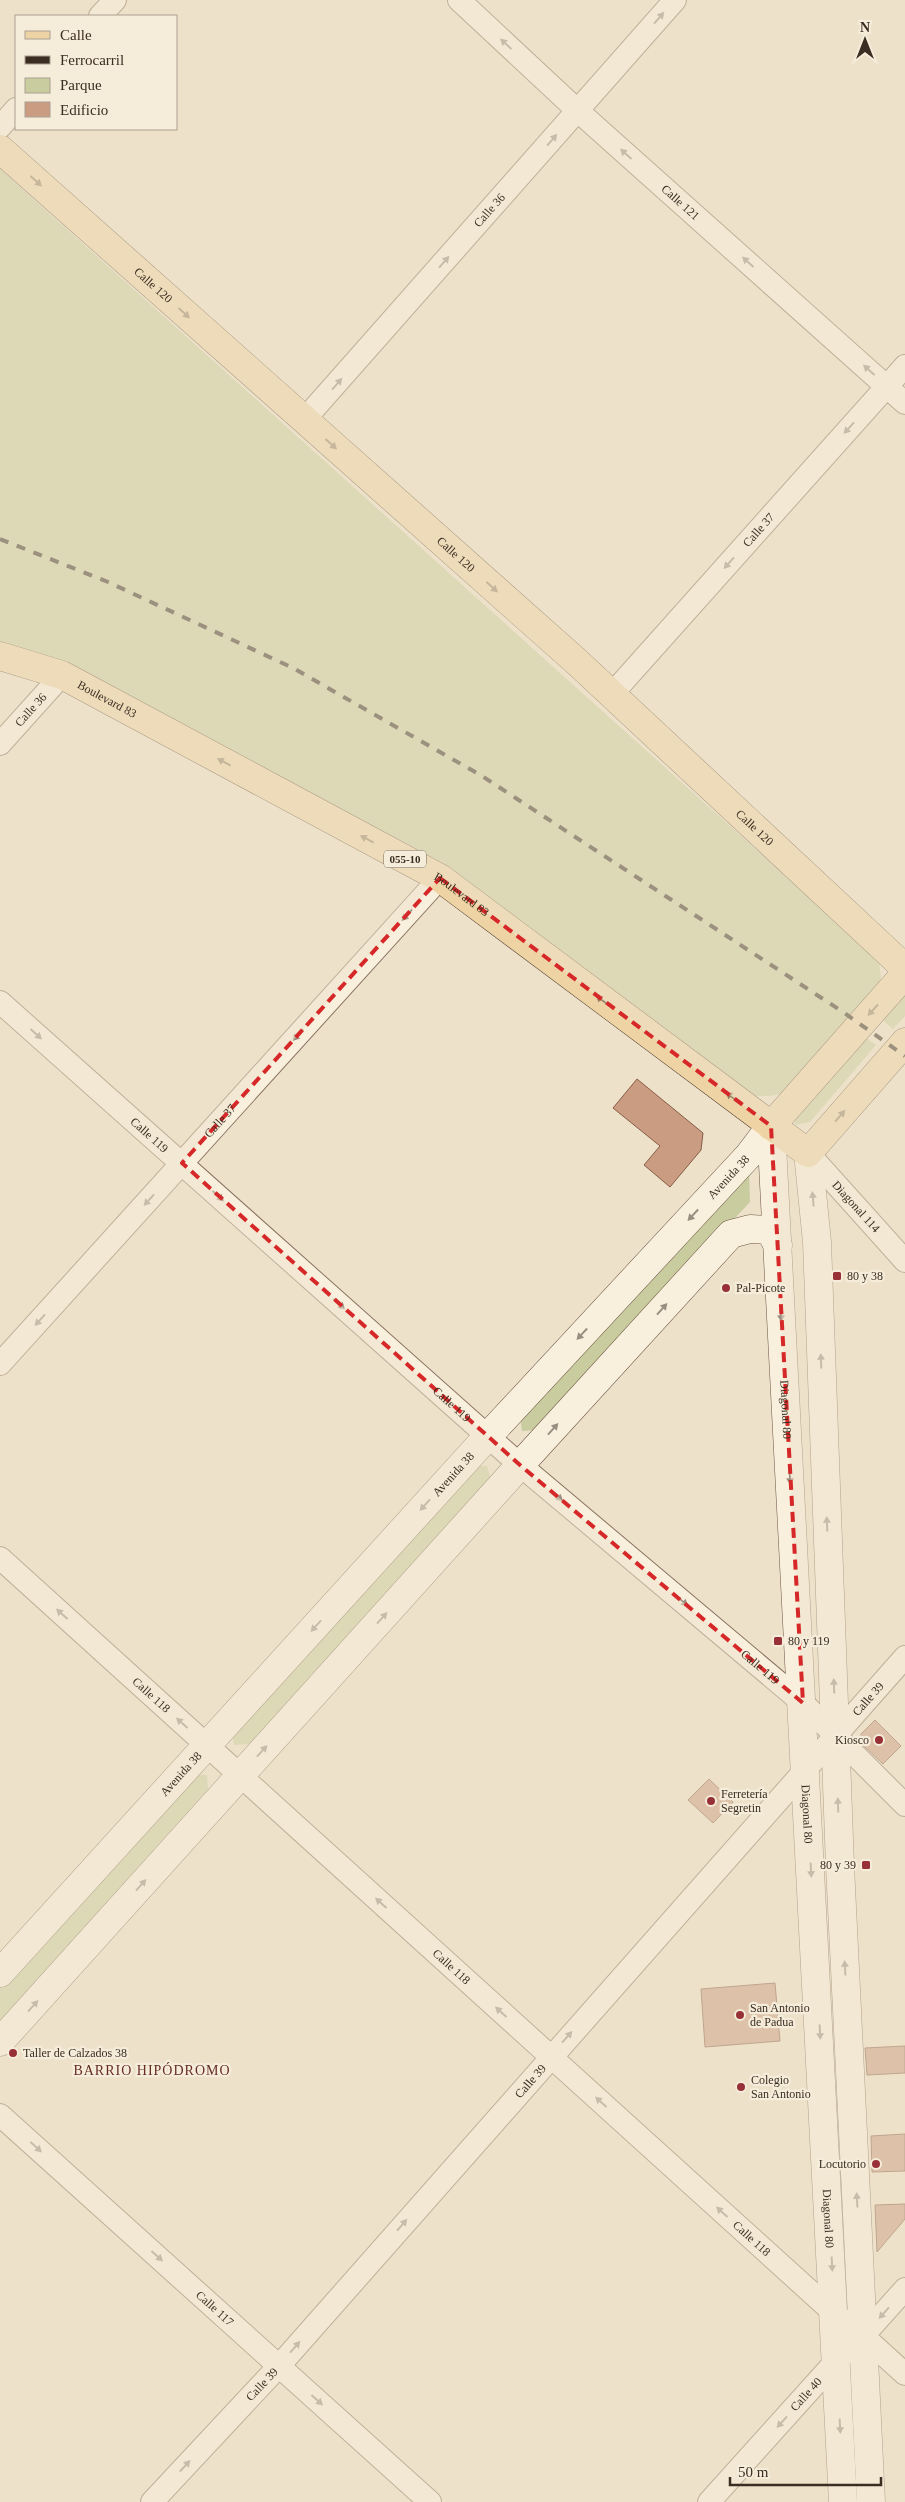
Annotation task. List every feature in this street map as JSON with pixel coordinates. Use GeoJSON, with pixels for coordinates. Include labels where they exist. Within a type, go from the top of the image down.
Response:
{"type":"FeatureCollection","features":[{"type":"Feature","properties":{"kind":"main road","name":"Calle 120"},"geometry":{"type":"LineString","coordinates":[[0,149],[612,694],[905,968]]}},
{"type":"Feature","properties":{"kind":"main road","name":"Boulevard 83"},"geometry":{"type":"LineString","coordinates":[[0,656],[62,676],[440,878],[808,1153]]}},
{"type":"Feature","properties":{"kind":"main road","name":"Avenida 38"},"geometry":{"type":"LineString","coordinates":[[0,1973],[488,1436],[748,1155],[771,1126],[905,974]]}},
{"type":"Feature","properties":{"kind":"main road"},"geometry":{"type":"LineString","coordinates":[[871,2502],[835,1735],[817,1242],[808,1153],[905,1042]]}},
{"type":"Feature","properties":{"kind":"main road","name":"Diagonal 80"},"geometry":{"type":"LineString","coordinates":[[771,1126],[803,1703],[843,2502]]}},
{"type":"Feature","properties":{"kind":"main road"},"geometry":{"type":"LineString","coordinates":[[0,2042],[520,1465],[732,1234],[750,1229],[769,1230],[778,1245]]}},
{"type":"Feature","properties":{"kind":"street"},"geometry":{"type":"LineString","coordinates":[[101,15],[115,0]]}},
{"type":"Feature","properties":{"kind":"street","name":"Calle 121"},"geometry":{"type":"LineString","coordinates":[[458,0],[905,403]]}},
{"type":"Feature","properties":{"kind":"street","name":"Calle 36"},"geometry":{"type":"LineString","coordinates":[[304,420],[675,0]]}},
{"type":"Feature","properties":{"kind":"street"},"geometry":{"type":"LineString","coordinates":[[0,127],[15,110]]}},
{"type":"Feature","properties":{"kind":"street","name":"Calle 37"},"geometry":{"type":"LineString","coordinates":[[612,694],[905,366]]}},
{"type":"Feature","properties":{"kind":"street","name":"Calle 36"},"geometry":{"type":"LineString","coordinates":[[0,744],[62,676]]}},
{"type":"Feature","properties":{"kind":"street","name":"Calle 37"},"geometry":{"type":"LineString","coordinates":[[0,1364],[440,878]]}},
{"type":"Feature","properties":{"kind":"street","name":"Calle 119"},"geometry":{"type":"LineString","coordinates":[[0,1002],[520,1465],[803,1703],[905,1805]]}},
{"type":"Feature","properties":{"kind":"street","name":"Diagonal 114"},"geometry":{"type":"LineString","coordinates":[[808,1153],[905,1261]]}},
{"type":"Feature","properties":{"kind":"street","name":"Calle 118"},"geometry":{"type":"LineString","coordinates":[[0,1558],[834,2313],[864,2336],[905,2374]]}},
{"type":"Feature","properties":{"kind":"street","name":"Calle 39"},"geometry":{"type":"LineString","coordinates":[[152,2502],[279,2366],[550,2056],[905,1657]]}},
{"type":"Feature","properties":{"kind":"street","name":"Calle 117"},"geometry":{"type":"LineString","coordinates":[[0,2115],[430,2502]]}},
{"type":"Feature","properties":{"kind":"street","name":"Calle 40"},"geometry":{"type":"LineString","coordinates":[[710,2502],[836,2361],[864,2336],[905,2289]]}},
{"type":"Feature","properties":{"kind":"highlighted area"},"geometry":{"type":"Polygon","coordinates":[[[440,878],[771,1126],[803,1703],[520,1465],[182,1163],[440,878]]]}},
{"type":"Feature","properties":{"kind":"green space"},"geometry":{"type":"Polygon","coordinates":[[[0,169],[879,960],[881,978],[875,994],[789,1092],[770,1096],[748,1096],[444,863],[68,665],[0,643],[0,169]]]}},
{"type":"Feature","properties":{"kind":"green space"},"geometry":{"type":"Polygon","coordinates":[[[905,984],[905,1016],[893,1029],[877,1015],[905,984]]]}},
{"type":"Feature","properties":{"kind":"green space"},"geometry":{"type":"Polygon","coordinates":[[[862,1035],[876,1045],[810,1122],[795,1125],[795,1109],[862,1035]]]}},
{"type":"Feature","properties":{"kind":"green space"},"geometry":{"type":"Polygon","coordinates":[[[749,1171],[750,1202],[537,1430],[522,1431],[520,1416],[749,1171]]]}},
{"type":"Feature","properties":{"kind":"green space"},"geometry":{"type":"Polygon","coordinates":[[[474,1466],[487,1466],[491,1480],[251,1744],[234,1745],[232,1728],[474,1466]]]}},
{"type":"Feature","properties":{"kind":"green space"},"geometry":{"type":"Polygon","coordinates":[[[191,1774],[207,1775],[208,1789],[0,2021],[0,1984],[191,1774]]]}},
{"type":"Feature","properties":{"kind":"building"},"geometry":{"type":"Polygon","coordinates":[[[637,1079],[703,1133],[701,1150],[670,1187],[644,1165],[660,1146],[613,1108],[637,1079]]]}},
{"type":"Feature","properties":{"kind":"building","name":"Kiosco"},"geometry":{"type":"Polygon","coordinates":[[[875,1720],[901,1746],[883,1764],[862,1744],[861,1734],[875,1720]]]}},
{"type":"Feature","properties":{"kind":"building","name":"Ferretería Segretin"},"geometry":{"type":"Polygon","coordinates":[[[709,1779],[733,1802],[713,1823],[688,1800],[709,1779]]]}},
{"type":"Feature","properties":{"kind":"building","name":"San Antonio de Padua"},"geometry":{"type":"Polygon","coordinates":[[[775,1983],[780,2041],[705,2047],[701,1989],[775,1983]]]}},
{"type":"Feature","properties":{"kind":"building"},"geometry":{"type":"Polygon","coordinates":[[[905,2046],[905,2073],[867,2075],[865,2048],[905,2046]]]}},
{"type":"Feature","properties":{"kind":"building"},"geometry":{"type":"Polygon","coordinates":[[[905,2134],[905,2171],[872,2172],[871,2136],[905,2134]]]}},
{"type":"Feature","properties":{"kind":"building"},"geometry":{"type":"Polygon","coordinates":[[[905,2204],[905,2219],[877,2252],[875,2205],[905,2204]]]}},
{"type":"Feature","properties":{"kind":"railway"},"geometry":{"type":"LineString","coordinates":[[0,539],[108,582],[293,668],[482,776],[843,1012],[905,1056]]}},
{"type":"Feature","properties":{"kind":"place","name":"80 y 38"},"geometry":{"type":"Point","coordinates":[837,1276]}},
{"type":"Feature","properties":{"kind":"place","name":"Pal-Picote"},"geometry":{"type":"Point","coordinates":[726,1288]}},
{"type":"Feature","properties":{"kind":"place","name":"80 y 119"},"geometry":{"type":"Point","coordinates":[778,1641]}},
{"type":"Feature","properties":{"kind":"place","name":"Kiosco"},"geometry":{"type":"Point","coordinates":[879,1740]}},
{"type":"Feature","properties":{"kind":"place","name":"Ferretería Segretin"},"geometry":{"type":"Point","coordinates":[711,1801]}},
{"type":"Feature","properties":{"kind":"place","name":"80 y 39"},"geometry":{"type":"Point","coordinates":[866,1865]}},
{"type":"Feature","properties":{"kind":"place","name":"San Antonio de Padua"},"geometry":{"type":"Point","coordinates":[740,2015]}},
{"type":"Feature","properties":{"kind":"place","name":"Taller de Calzados 38"},"geometry":{"type":"Point","coordinates":[13,2053]}},
{"type":"Feature","properties":{"kind":"place","name":"Colegio San Antonio"},"geometry":{"type":"Point","coordinates":[741,2087]}},
{"type":"Feature","properties":{"kind":"place","name":"Locutorio"},"geometry":{"type":"Point","coordinates":[876,2164]}},
{"type":"Feature","properties":{"kind":"district","name":"BARRIO HIPÓDROMO"},"geometry":{"type":"Point","coordinates":[152,2070]}}]}
